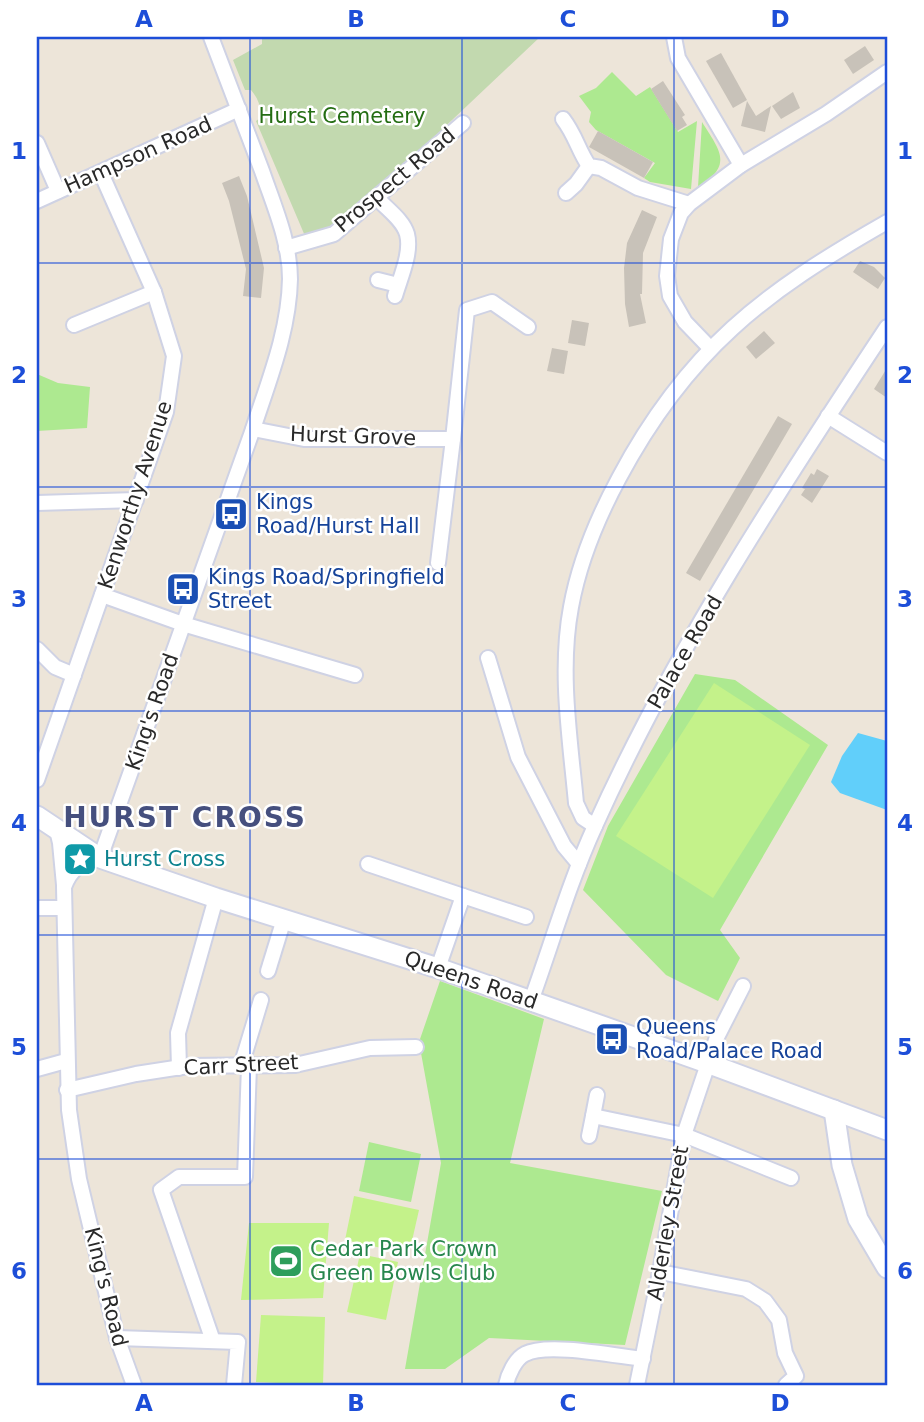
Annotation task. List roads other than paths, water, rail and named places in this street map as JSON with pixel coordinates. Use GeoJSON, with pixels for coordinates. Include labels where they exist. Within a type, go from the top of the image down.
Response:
{"type":"FeatureCollection","features":[{"type":"Feature","properties":{"kind":"main road","name":"Queens Road"},"geometry":{"type":"LineString","coordinates":[[37,816],[100,858],[216,898],[438,968],[887,1130]]}},
{"type":"Feature","properties":{"kind":"main road"},"geometry":{"type":"LineString","coordinates":[[834,1110],[842,1165],[858,1219],[887,1268]]}},
{"type":"Feature","properties":{"kind":"street","name":"King's Road"},"geometry":{"type":"LineString","coordinates":[[100,858],[253,429],[275,363],[286,318],[290,278],[278,215],[211,37]]}},
{"type":"Feature","properties":{"kind":"street"},"geometry":{"type":"LineString","coordinates":[[674,37],[678,58],[741,165]]}},
{"type":"Feature","properties":{"kind":"street"},"geometry":{"type":"LineString","coordinates":[[710,348],[685,322],[670,296],[667,276],[671,239],[681,213],[741,165],[826,114],[887,72]]}},
{"type":"Feature","properties":{"kind":"street","name":"Hampson Road"},"geometry":{"type":"LineString","coordinates":[[37,201],[239,109]]}},
{"type":"Feature","properties":{"kind":"street"},"geometry":{"type":"LineString","coordinates":[[563,119],[575,135],[581,155],[589,166],[601,168],[638,188],[689,204]]}},
{"type":"Feature","properties":{"kind":"street","name":"Prospect Road"},"geometry":{"type":"LineString","coordinates":[[286,248],[334,234],[378,199],[463,123]]}},
{"type":"Feature","properties":{"kind":"street"},"geometry":{"type":"LineString","coordinates":[[37,144],[58,191]]}},
{"type":"Feature","properties":{"kind":"street"},"geometry":{"type":"LineString","coordinates":[[566,193],[589,166]]}},
{"type":"Feature","properties":{"kind":"street","name":"Kenworthy Avenue"},"geometry":{"type":"LineString","coordinates":[[37,780],[166,412],[174,356],[154,292],[101,173]]}},
{"type":"Feature","properties":{"kind":"street"},"geometry":{"type":"LineString","coordinates":[[378,199],[407,233],[406,256],[396,291],[378,280]]}},
{"type":"Feature","properties":{"kind":"street"},"geometry":{"type":"LineString","coordinates":[[595,826],[583,818],[576,803],[566,701],[566,652],[571,606],[587,551],[608,498],[661,407],[710,348],[784,285],[887,222]]}},
{"type":"Feature","properties":{"kind":"street"},"geometry":{"type":"LineString","coordinates":[[74,325],[154,292]]}},
{"type":"Feature","properties":{"kind":"street"},"geometry":{"type":"LineString","coordinates":[[438,564],[467,310],[492,302],[528,327]]}},
{"type":"Feature","properties":{"kind":"street","name":"Palace Road"},"geometry":{"type":"LineString","coordinates":[[531,1001],[579,864],[651,710],[828,416],[887,327]]}},
{"type":"Feature","properties":{"kind":"street"},"geometry":{"type":"LineString","coordinates":[[828,416],[887,453]]}},
{"type":"Feature","properties":{"kind":"street","name":"Hurst Grove"},"geometry":{"type":"LineString","coordinates":[[253,429],[304,439],[453,439]]}},
{"type":"Feature","properties":{"kind":"street"},"geometry":{"type":"LineString","coordinates":[[37,503],[136,500]]}},
{"type":"Feature","properties":{"kind":"street"},"geometry":{"type":"LineString","coordinates":[[103,595],[183,624],[355,675]]}},
{"type":"Feature","properties":{"kind":"street"},"geometry":{"type":"LineString","coordinates":[[37,649],[55,667],[75,675]]}},
{"type":"Feature","properties":{"kind":"street"},"geometry":{"type":"LineString","coordinates":[[488,659],[518,757],[564,846],[579,864]]}},
{"type":"Feature","properties":{"kind":"street","name":"King's Road"},"geometry":{"type":"LineString","coordinates":[[57,830],[64,887],[67,1090],[79,1179],[117,1338],[134,1385]]}},
{"type":"Feature","properties":{"kind":"street"},"geometry":{"type":"LineString","coordinates":[[64,887],[68,877],[80,864],[100,858]]}},
{"type":"Feature","properties":{"kind":"street"},"geometry":{"type":"LineString","coordinates":[[368,864],[526,917]]}},
{"type":"Feature","properties":{"kind":"street"},"geometry":{"type":"LineString","coordinates":[[438,968],[463,896]]}},
{"type":"Feature","properties":{"kind":"street"},"geometry":{"type":"LineString","coordinates":[[179,1068],[178,1033],[216,898]]}},
{"type":"Feature","properties":{"kind":"street"},"geometry":{"type":"LineString","coordinates":[[37,908],[64,908]]}},
{"type":"Feature","properties":{"kind":"street"},"geometry":{"type":"LineString","coordinates":[[268,971],[284,919]]}},
{"type":"Feature","properties":{"kind":"street","name":"Alderley Street"},"geometry":{"type":"LineString","coordinates":[[637,1385],[684,1135],[707,1063],[743,986]]}},
{"type":"Feature","properties":{"kind":"street"},"geometry":{"type":"LineString","coordinates":[[213,1340],[161,1190],[178,1177],[245,1177],[245,1066],[261,1000]]}},
{"type":"Feature","properties":{"kind":"street","name":"Carr Street"},"geometry":{"type":"LineString","coordinates":[[67,1090],[136,1074],[179,1068],[295,1065],[370,1048],[416,1047]]}},
{"type":"Feature","properties":{"kind":"street"},"geometry":{"type":"LineString","coordinates":[[37,1069],[66,1061]]}},
{"type":"Feature","properties":{"kind":"street"},"geometry":{"type":"LineString","coordinates":[[589,1136],[597,1095]]}},
{"type":"Feature","properties":{"kind":"street"},"geometry":{"type":"LineString","coordinates":[[593,1116],[684,1135],[791,1178]]}},
{"type":"Feature","properties":{"kind":"street"},"geometry":{"type":"LineString","coordinates":[[660,1272],[746,1289],[765,1301],[779,1320],[785,1353],[795,1382]]}},
{"type":"Feature","properties":{"kind":"street"},"geometry":{"type":"LineString","coordinates":[[117,1338],[238,1342],[234,1385]]}},
{"type":"Feature","properties":{"kind":"street"},"geometry":{"type":"LineString","coordinates":[[506,1385],[508,1373],[524,1354],[549,1348],[643,1359]]}},
{"type":"Feature","properties":{"kind":"water"},"geometry":{"type":"Polygon","coordinates":[[[858,733],[887,741],[887,810],[840,793],[831,782],[842,756],[858,733]]]}},
{"type":"Feature","properties":{"kind":"place","name":"Kings Road/Hurst Hall"},"geometry":{"type":"Point","coordinates":[231,514]}},
{"type":"Feature","properties":{"kind":"place","name":"Kings Road/Springfield Street"},"geometry":{"type":"Point","coordinates":[183,589]}},
{"type":"Feature","properties":{"kind":"place","name":"Hurst Cross"},"geometry":{"type":"Point","coordinates":[80,859]}},
{"type":"Feature","properties":{"kind":"place","name":"Queens Road/Palace Road"},"geometry":{"type":"Point","coordinates":[612,1039]}},
{"type":"Feature","properties":{"kind":"place","name":"Cedar Park Crown Green Bowls Club"},"geometry":{"type":"Point","coordinates":[286,1261]}},
{"type":"Feature","properties":{"kind":"district","name":"HURST CROSS"},"geometry":{"type":"Point","coordinates":[185,817]}},
{"type":"Feature","properties":{"kind":"park label","name":"Hurst Cemetery"},"geometry":{"type":"Point","coordinates":[342,116]}}]}
